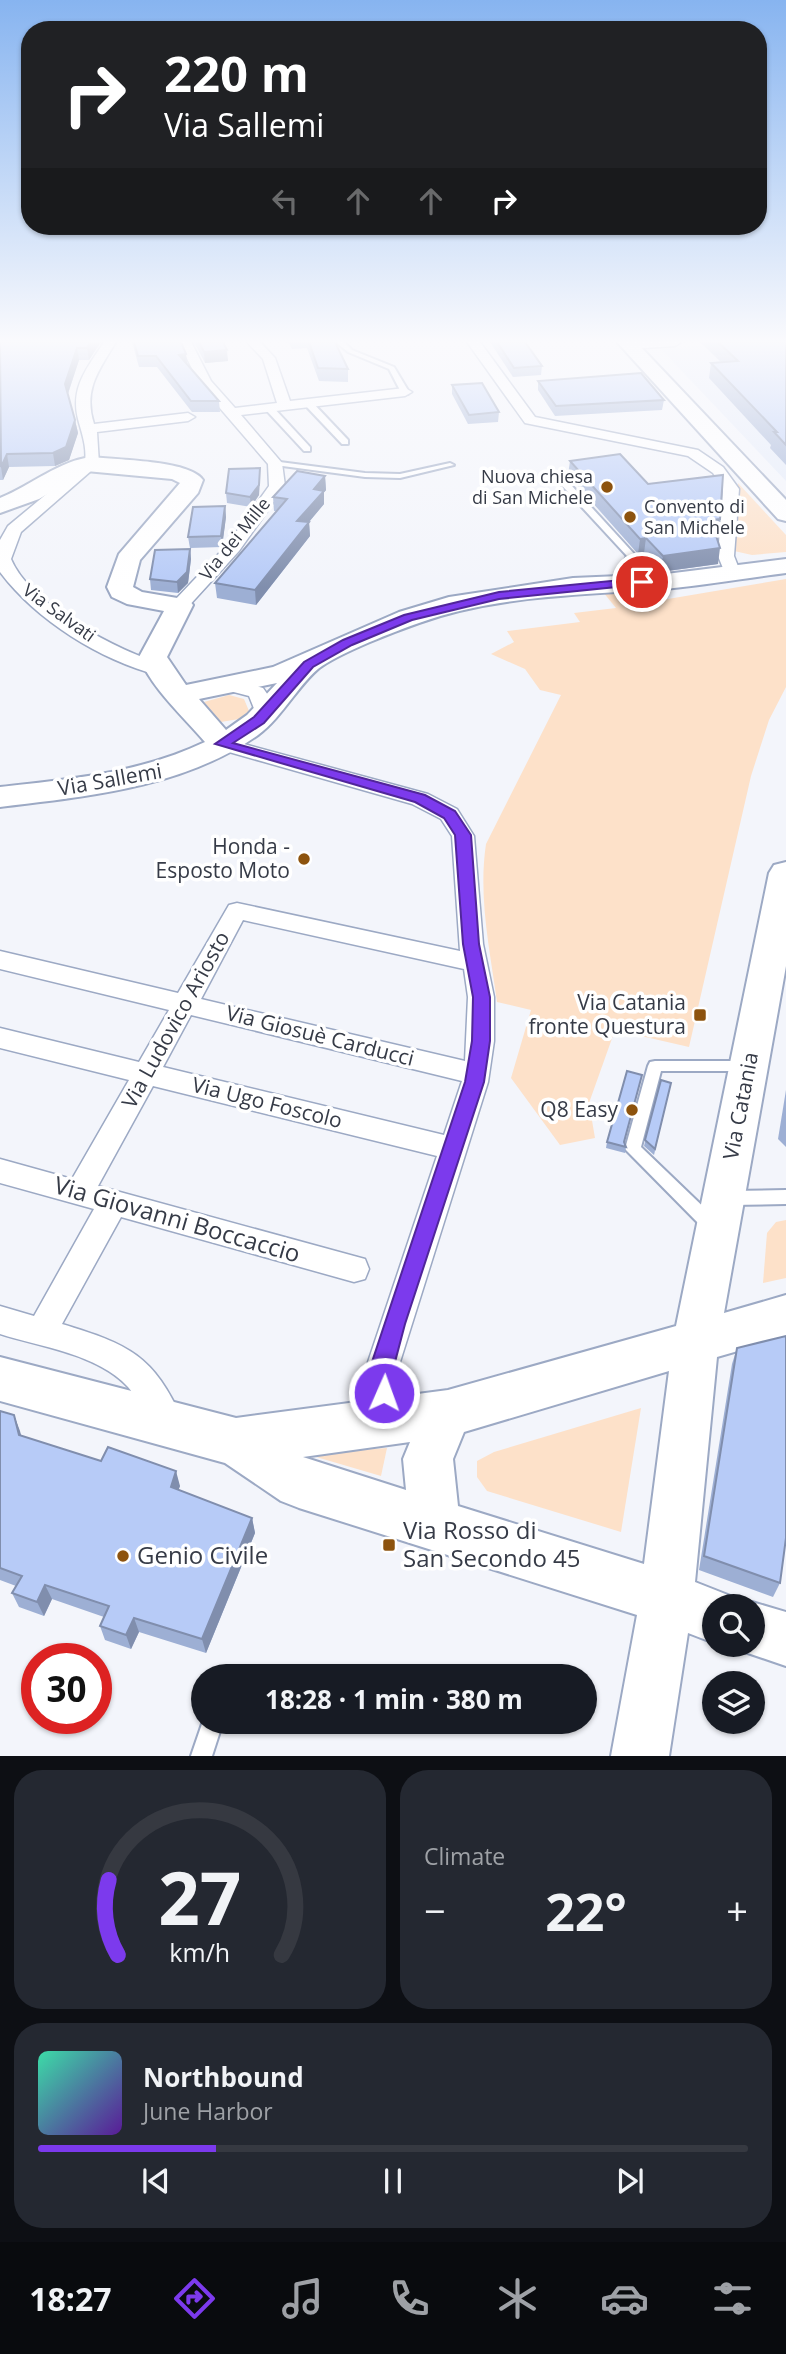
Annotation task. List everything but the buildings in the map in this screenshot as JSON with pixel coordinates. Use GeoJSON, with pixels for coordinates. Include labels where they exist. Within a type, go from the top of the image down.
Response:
{"type":"FeatureCollection","features":[{"type":"Feature","properties":{"kind":"street"},"geometry":{"type":"LineString","coordinates":[[88,424],[95,442],[93,464]]}},
{"type":"Feature","properties":{"kind":"street"},"geometry":{"type":"LineString","coordinates":[[90,429],[131,424]]}},
{"type":"Feature","properties":{"kind":"street"},"geometry":{"type":"LineString","coordinates":[[242,424],[275,463]]}},
{"type":"Feature","properties":{"kind":"street"},"geometry":{"type":"LineString","coordinates":[[550,424],[694,453],[718,470],[731,489],[726,556],[733,574]]}},
{"type":"Feature","properties":{"kind":"street"},"geometry":{"type":"LineString","coordinates":[[704,424],[781,504]]}},
{"type":"Feature","properties":{"kind":"street","name":"Via dei Mille"},"geometry":{"type":"LineString","coordinates":[[158,669],[153,657],[180,605],[233,548],[277,485],[275,463]]}},
{"type":"Feature","properties":{"kind":"street"},"geometry":{"type":"LineString","coordinates":[[0,506],[31,494],[81,465],[93,464],[176,474],[192,480],[190,488],[128,559],[120,587],[121,592],[130,597],[180,605]]}},
{"type":"Feature","properties":{"kind":"street","name":"Via Salvati"},"geometry":{"type":"LineString","coordinates":[[93,464],[14,529],[6,542],[3,560],[13,579],[40,602],[124,658],[158,669]]}},
{"type":"Feature","properties":{"kind":"street","name":"Via Sallemi"},"geometry":{"type":"LineString","coordinates":[[178,695],[233,686],[309,664],[348,643],[408,618],[449,606],[499,596],[733,574],[786,566]]}},
{"type":"Feature","properties":{"kind":"street","name":"Via Sallemi"},"geometry":{"type":"LineString","coordinates":[[0,797],[144,777],[170,770],[250,727],[309,664]]}},
{"type":"Feature","properties":{"kind":"street"},"geometry":{"type":"LineString","coordinates":[[158,669],[222,744],[420,799],[449,814],[463,835],[481,997],[481,1041],[476,1074],[384,1362],[384,1393],[389,1423]]}},
{"type":"Feature","properties":{"kind":"street"},"geometry":{"type":"LineString","coordinates":[[233,686],[245,688],[262,698],[264,712]]}},
{"type":"Feature","properties":{"kind":"street","name":"Via Catania"},"geometry":{"type":"LineString","coordinates":[[640,1755],[690,1609],[696,1340],[786,873]]}},
{"type":"Feature","properties":{"kind":"street","name":"Via Ludovico Ariosto"},"geometry":{"type":"LineString","coordinates":[[79,1193],[237,911],[475,962]]}},
{"type":"Feature","properties":{"kind":"street","name":"Via Giosuè Carducci"},"geometry":{"type":"LineString","coordinates":[[0,960],[476,1074]]}},
{"type":"Feature","properties":{"kind":"street","name":"Via Ugo Foscolo"},"geometry":{"type":"LineString","coordinates":[[0,1038],[452,1148]]}},
{"type":"Feature","properties":{"kind":"street","name":"Via Giovanni Boccaccio"},"geometry":{"type":"LineString","coordinates":[[0,1171],[354,1269]]}},
{"type":"Feature","properties":{"kind":"street"},"geometry":{"type":"LineString","coordinates":[[41,1333],[114,1203]]}},
{"type":"Feature","properties":{"kind":"street"},"geometry":{"type":"LineString","coordinates":[[236,1442],[448,1413],[786,1316]]}},
{"type":"Feature","properties":{"kind":"street"},"geometry":{"type":"LineString","coordinates":[[0,1320],[111,1354],[141,1377],[168,1423]]}},
{"type":"Feature","properties":{"kind":"street"},"geometry":{"type":"LineString","coordinates":[[0,1379],[236,1442],[299,1483],[591,1572],[690,1609]]}},
{"type":"Feature","properties":{"kind":"street"},"geometry":{"type":"LineString","coordinates":[[434,1525],[428,1459],[448,1413]]}},
{"type":"Feature","properties":{"kind":"street"},"geometry":{"type":"LineString","coordinates":[[765,1633],[786,1639]]}},
{"type":"Feature","properties":{"kind":"lane"},"geometry":{"type":"LineString","coordinates":[[284,424],[307,449]]}},
{"type":"Feature","properties":{"kind":"lane"},"geometry":{"type":"LineString","coordinates":[[328,424],[345,442]]}},
{"type":"Feature","properties":{"kind":"lane"},"geometry":{"type":"LineString","coordinates":[[275,463],[365,475],[400,476],[450,465]]}},
{"type":"Feature","properties":{"kind":"lane"},"geometry":{"type":"LineString","coordinates":[[558,477],[632,556],[618,583]]}},
{"type":"Feature","properties":{"kind":"lane"},"geometry":{"type":"LineString","coordinates":[[749,1066],[655,1066],[633,1149],[720,1214],[786,1197]]}},
{"type":"Feature","properties":{"kind":"lane"},"geometry":{"type":"LineString","coordinates":[[201,1755],[209,1734]]}},
{"type":"Feature","properties":{"kind":"shaded area"},"geometry":{"type":"Polygon","coordinates":[[[732,424],[786,424],[786,481],[732,424]]]}},
{"type":"Feature","properties":{"kind":"shaded area"},"geometry":{"type":"Polygon","coordinates":[[[738,483],[786,535],[786,552],[752,555],[734,551],[738,483]]]}},
{"type":"Feature","properties":{"kind":"shaded area"},"geometry":{"type":"Polygon","coordinates":[[[786,579],[786,687],[769,720],[751,776],[689,1047],[615,1030],[589,1103],[595,1138],[560,1145],[511,1078],[531,1010],[497,1002],[483,884],[486,844],[561,695],[540,690],[525,669],[491,654],[514,642],[507,631],[580,622],[574,613],[616,608],[603,592],[614,590],[662,600],[786,579]]]}},
{"type":"Feature","properties":{"kind":"shaded area"},"geometry":{"type":"Polygon","coordinates":[[[229,695],[244,699],[249,711],[239,719],[221,722],[204,702],[229,695]]]}},
{"type":"Feature","properties":{"kind":"shaded area"},"geometry":{"type":"Polygon","coordinates":[[[786,1220],[786,1278],[763,1283],[767,1233],[776,1222],[786,1220]]]}},
{"type":"Feature","properties":{"kind":"shaded area"},"geometry":{"type":"Polygon","coordinates":[[[641,1408],[621,1532],[487,1491],[477,1477],[477,1461],[494,1452],[641,1408]]]}},
{"type":"Feature","properties":{"kind":"shaded area"},"geometry":{"type":"Polygon","coordinates":[[[387,1448],[381,1476],[306,1454],[387,1448]]]}},
{"type":"Feature","properties":{"kind":"place","name":"Nuova chiesa di San Michele"},"geometry":{"type":"Point","coordinates":[607,487]}},
{"type":"Feature","properties":{"kind":"place","name":"Convento di San Michele"},"geometry":{"type":"Point","coordinates":[630,517]}},
{"type":"Feature","properties":{"kind":"place","name":"Honda - Esposto Moto"},"geometry":{"type":"Point","coordinates":[304,859]}},
{"type":"Feature","properties":{"kind":"place","name":"Via Catania fronte Questura"},"geometry":{"type":"Point","coordinates":[700,1015]}},
{"type":"Feature","properties":{"kind":"place","name":"Q8 Easy"},"geometry":{"type":"Point","coordinates":[632,1110]}},
{"type":"Feature","properties":{"kind":"place","name":"Via Rosso di San Secondo 45"},"geometry":{"type":"Point","coordinates":[389,1545]}},
{"type":"Feature","properties":{"kind":"place","name":"Genio Civile"},"geometry":{"type":"Point","coordinates":[123,1556]}},
{"type":"Feature","properties":{"kind":"route"},"geometry":{"type":"LineString","coordinates":[[384,1393],[384,1362],[394,1324],[475,1082],[481,1041],[481,997],[471,944],[463,835],[449,814],[420,799],[228,748],[222,744],[259,720],[309,664],[348,643],[408,618],[499,596],[573,586],[642,582]]}}]}
